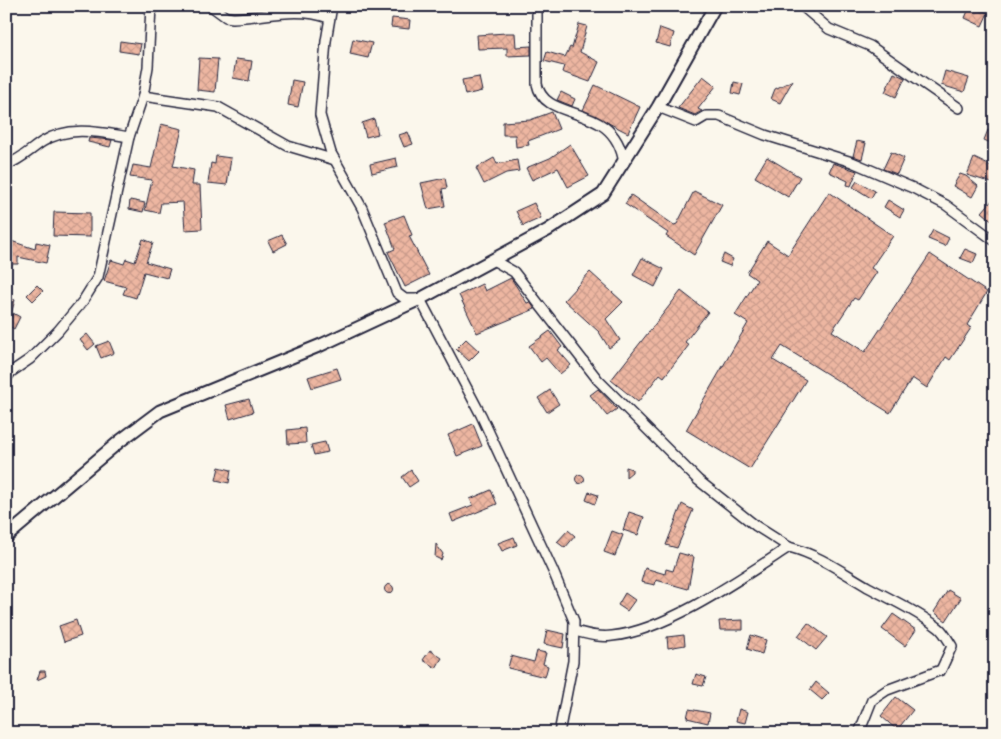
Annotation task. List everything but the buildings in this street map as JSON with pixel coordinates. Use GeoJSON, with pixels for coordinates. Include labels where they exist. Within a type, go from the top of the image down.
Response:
{"type":"FeatureCollection","features":[{"type":"Feature","properties":{"kind":"street"},"geometry":{"type":"LineString","coordinates":[[6,379],[58,332],[83,301],[98,277],[129,137],[143,96],[148,67],[151,6]]}},
{"type":"Feature","properties":{"kind":"street"},"geometry":{"type":"LineString","coordinates":[[211,6],[226,17],[233,18],[296,12],[312,13],[330,18]]}},
{"type":"Feature","properties":{"kind":"street"},"geometry":{"type":"LineString","coordinates":[[332,6],[319,110],[331,152],[364,214],[397,293],[405,299],[420,299]]}},
{"type":"Feature","properties":{"kind":"street"},"geometry":{"type":"LineString","coordinates":[[537,6],[537,84],[541,95],[552,105],[597,121],[617,138],[624,163]]}},
{"type":"Feature","properties":{"kind":"street"},"geometry":{"type":"LineString","coordinates":[[6,537],[160,411],[321,345],[420,299],[472,273],[548,230],[602,194],[624,163],[658,107],[715,6]]}},
{"type":"Feature","properties":{"kind":"street"},"geometry":{"type":"LineString","coordinates":[[802,6],[829,29],[870,46],[959,108]]}},
{"type":"Feature","properties":{"kind":"street"},"geometry":{"type":"LineString","coordinates":[[143,96],[218,107],[288,146],[335,160]]}},
{"type":"Feature","properties":{"kind":"street"},"geometry":{"type":"LineString","coordinates":[[658,107],[696,122],[706,116],[719,116],[765,135],[852,162],[913,188],[946,205],[995,241]]}},
{"type":"Feature","properties":{"kind":"street"},"geometry":{"type":"LineString","coordinates":[[6,165],[44,141],[64,132],[82,131],[129,137]]}},
{"type":"Feature","properties":{"kind":"street"},"geometry":{"type":"LineString","coordinates":[[493,260],[514,272],[598,380],[698,480],[756,526],[789,547],[820,558],[870,588],[902,604],[941,629],[952,646],[941,670],[887,690],[872,700],[859,733]]}},
{"type":"Feature","properties":{"kind":"street"},"geometry":{"type":"LineString","coordinates":[[420,299],[481,415],[572,615],[575,631],[573,661],[559,733]]}},
{"type":"Feature","properties":{"kind":"street"},"geometry":{"type":"LineString","coordinates":[[575,631],[591,635],[614,636],[649,626],[697,605],[789,547]]}}]}
